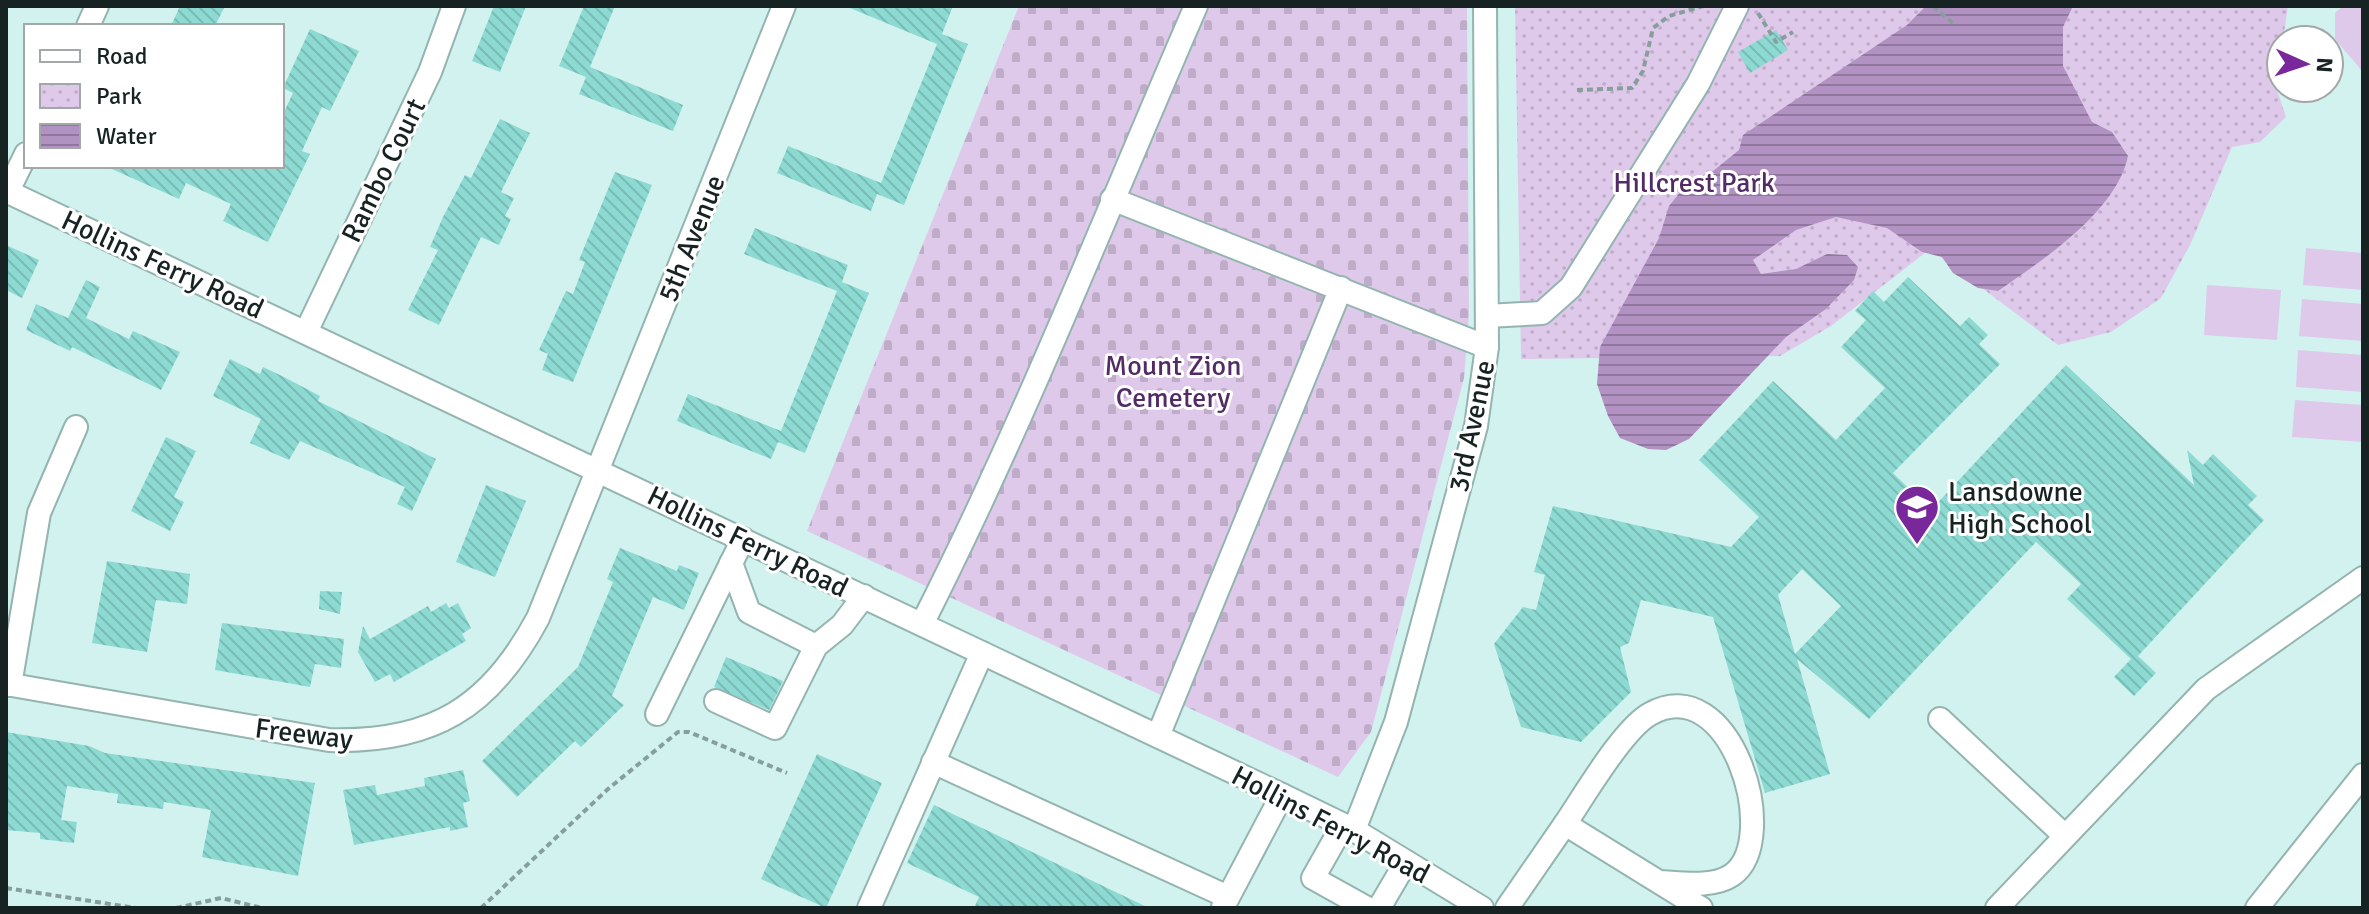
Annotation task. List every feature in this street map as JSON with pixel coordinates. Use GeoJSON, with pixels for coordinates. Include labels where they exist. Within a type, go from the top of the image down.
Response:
{"type":"FeatureCollection","features":[{"type":"Feature","properties":{"kind":"street","name":"Rambo Court"},"geometry":{"type":"LineString","coordinates":[[306,332],[430,72],[454,6]]}},
{"type":"Feature","properties":{"kind":"street","name":"5th Avenue"},"geometry":{"type":"LineString","coordinates":[[599,470],[784,6]]}},
{"type":"Feature","properties":{"kind":"street"},"geometry":{"type":"LineString","coordinates":[[922,624],[1015,433],[1196,6]]}},
{"type":"Feature","properties":{"kind":"street","name":"3rd Avenue"},"geometry":{"type":"LineString","coordinates":[[1367,908],[1313,878],[1349,827],[1396,722],[1476,426],[1487,347],[1485,6]]}},
{"type":"Feature","properties":{"kind":"street"},"geometry":{"type":"LineString","coordinates":[[1487,316],[1526,317],[1542,313],[1571,287],[1745,8]]}},
{"type":"Feature","properties":{"kind":"street"},"geometry":{"type":"LineString","coordinates":[[7,191],[24,158]]}},
{"type":"Feature","properties":{"kind":"street","name":"Hollins Ferry Road"},"geometry":{"type":"LineString","coordinates":[[7,191],[1349,827],[1482,908]]}},
{"type":"Feature","properties":{"kind":"street"},"geometry":{"type":"LineString","coordinates":[[1112,199],[1487,347]]}},
{"type":"Feature","properties":{"kind":"street"},"geometry":{"type":"LineString","coordinates":[[1158,736],[1341,288]]}},
{"type":"Feature","properties":{"kind":"street"},"geometry":{"type":"LineString","coordinates":[[8,685],[39,513],[76,427]]}},
{"type":"Feature","properties":{"kind":"street","name":"Freeway"},"geometry":{"type":"LineString","coordinates":[[8,685],[329,740],[363,741],[400,736],[436,723],[468,705],[497,683],[517,657],[538,618],[599,470]]}},
{"type":"Feature","properties":{"kind":"street"},"geometry":{"type":"LineString","coordinates":[[657,714],[743,539]]}},
{"type":"Feature","properties":{"kind":"street"},"geometry":{"type":"LineString","coordinates":[[731,563],[749,612],[816,646]]}},
{"type":"Feature","properties":{"kind":"street"},"geometry":{"type":"LineString","coordinates":[[1997,908],[2206,689],[2363,578]]}},
{"type":"Feature","properties":{"kind":"street"},"geometry":{"type":"LineString","coordinates":[[716,701],[775,728],[816,646],[842,625],[864,596]]}},
{"type":"Feature","properties":{"kind":"street"},"geometry":{"type":"LineString","coordinates":[[869,908],[982,653]]}},
{"type":"Feature","properties":{"kind":"street"},"geometry":{"type":"LineString","coordinates":[[1507,908],[1631,731],[1651,713],[1685,708],[1713,718],[1725,733],[1751,810],[1748,855],[1732,875],[1719,881],[1660,882]]}},
{"type":"Feature","properties":{"kind":"street"},"geometry":{"type":"LineString","coordinates":[[1940,719],[2065,836]]}},
{"type":"Feature","properties":{"kind":"street"},"geometry":{"type":"LineString","coordinates":[[933,762],[1225,902],[1282,795]]}},
{"type":"Feature","properties":{"kind":"street"},"geometry":{"type":"LineString","coordinates":[[2257,908],[2363,775]]}},
{"type":"Feature","properties":{"kind":"street"},"geometry":{"type":"LineString","coordinates":[[1565,824],[1701,908]]}},
{"type":"Feature","properties":{"kind":"street"},"geometry":{"type":"LineString","coordinates":[[1379,908],[1406,862]]}},
{"type":"Feature","properties":{"kind":"path"},"geometry":{"type":"LineString","coordinates":[[1577,90],[1632,88],[1643,71],[1653,28],[1669,16],[1703,6]]}},
{"type":"Feature","properties":{"kind":"path"},"geometry":{"type":"LineString","coordinates":[[1933,6],[1954,24]]}},
{"type":"Feature","properties":{"kind":"path"},"geometry":{"type":"LineString","coordinates":[[1745,8],[1760,15],[1776,42],[1793,32]]}},
{"type":"Feature","properties":{"kind":"path"},"geometry":{"type":"LineString","coordinates":[[481,908],[620,779],[678,732],[689,732],[787,773]]}},
{"type":"Feature","properties":{"kind":"path"},"geometry":{"type":"LineString","coordinates":[[6,888],[136,908]]}},
{"type":"Feature","properties":{"kind":"path"},"geometry":{"type":"LineString","coordinates":[[176,908],[221,898],[262,908]]}},
{"type":"Feature","properties":{"kind":"green space","name":"Mount Zion Cemetery"},"geometry":{"type":"Polygon","coordinates":[[[1019,6],[1467,6],[1469,314],[1464,378],[1371,732],[1338,777],[807,531],[1019,6]]]}},
{"type":"Feature","properties":{"kind":"green space","name":"Hillcrest Park"},"geometry":{"type":"Polygon","coordinates":[[[1515,6],[2288,6],[2285,24],[2265,24],[2265,104],[2282,104],[2286,117],[2260,142],[2232,147],[2190,245],[2161,298],[2111,332],[2058,345],[1930,249],[1831,326],[1780,356],[1521,359],[1515,6]]]}},
{"type":"Feature","properties":{"kind":"green space"},"geometry":{"type":"Polygon","coordinates":[[[2343,6],[2363,6],[2363,72],[2345,51],[2345,24],[2335,24],[2335,13],[2343,6]]]}},
{"type":"Feature","properties":{"kind":"green space"},"geometry":{"type":"Polygon","coordinates":[[[2306,248],[2363,253],[2363,290],[2303,285],[2306,248]]]}},
{"type":"Feature","properties":{"kind":"green space"},"geometry":{"type":"Polygon","coordinates":[[[2207,285],[2281,290],[2277,340],[2204,335],[2207,285]]]}},
{"type":"Feature","properties":{"kind":"green space"},"geometry":{"type":"Polygon","coordinates":[[[2302,299],[2363,304],[2363,341],[2299,336],[2302,299]]]}},
{"type":"Feature","properties":{"kind":"green space"},"geometry":{"type":"Polygon","coordinates":[[[2298,350],[2363,355],[2363,392],[2296,387],[2298,350]]]}},
{"type":"Feature","properties":{"kind":"green space"},"geometry":{"type":"Polygon","coordinates":[[[2295,400],[2363,405],[2363,442],[2292,437],[2295,400]]]}},
{"type":"Feature","properties":{"kind":"water"},"geometry":{"type":"Polygon","coordinates":[[[1926,6],[2073,6],[2063,27],[2063,66],[2092,122],[2112,132],[2128,156],[2109,196],[2076,232],[1998,291],[1978,288],[1953,273],[1942,257],[1922,252],[1887,228],[1836,217],[1796,230],[1753,260],[1761,274],[1796,269],[1827,254],[1847,255],[1858,267],[1854,280],[1826,309],[1786,337],[1689,439],[1666,450],[1648,449],[1620,438],[1608,416],[1597,384],[1600,347],[1659,238],[1669,206],[1689,181],[1713,171],[1739,150],[1743,135],[1907,25],[1926,6]]]}},
{"type":"Feature","properties":{"kind":"building"},"geometry":{"type":"Polygon","coordinates":[[[180,6],[225,6],[216,24],[172,24],[180,6]]]}},
{"type":"Feature","properties":{"kind":"building"},"geometry":{"type":"Polygon","coordinates":[[[494,6],[526,6],[500,72],[472,61],[494,6]]]}},
{"type":"Feature","properties":{"kind":"building"},"geometry":{"type":"Polygon","coordinates":[[[584,6],[615,6],[590,67],[683,105],[673,131],[579,94],[586,77],[559,66],[584,6]]]}},
{"type":"Feature","properties":{"kind":"building"},"geometry":{"type":"Polygon","coordinates":[[[845,6],[953,6],[942,34],[968,44],[904,205],[877,194],[871,211],[777,173],[788,146],[881,183],[937,44],[845,6]]]}},
{"type":"Feature","properties":{"kind":"building"},"geometry":{"type":"Polygon","coordinates":[[[310,29],[359,51],[330,111],[322,107],[302,151],[310,154],[268,242],[223,221],[231,204],[186,183],[179,199],[109,168],[284,168],[284,112],[293,93],[284,86],[310,29]]]}},
{"type":"Feature","properties":{"kind":"building"},"geometry":{"type":"Polygon","coordinates":[[[1776,30],[1788,50],[1750,73],[1738,52],[1776,30]]]}},
{"type":"Feature","properties":{"kind":"building"},"geometry":{"type":"Polygon","coordinates":[[[500,119],[530,133],[501,192],[514,198],[505,216],[511,219],[499,245],[481,237],[439,325],[408,310],[438,250],[430,247],[443,217],[465,175],[471,178],[500,119]]]}},
{"type":"Feature","properties":{"kind":"building"},"geometry":{"type":"Polygon","coordinates":[[[615,172],[652,185],[573,382],[542,370],[548,354],[539,350],[566,291],[573,294],[585,262],[579,260],[615,172]]]}},
{"type":"Feature","properties":{"kind":"building"},"geometry":{"type":"Polygon","coordinates":[[[755,228],[848,265],[842,282],[869,293],[805,453],[778,442],[771,459],[677,421],[688,394],[781,431],[837,291],[744,254],[755,228]]]}},
{"type":"Feature","properties":{"kind":"building"},"geometry":{"type":"Polygon","coordinates":[[[6,245],[39,260],[22,298],[6,290],[6,245]]]}},
{"type":"Feature","properties":{"kind":"building"},"geometry":{"type":"Polygon","coordinates":[[[1908,277],[1960,326],[1969,317],[1988,335],[1979,344],[2000,364],[1893,473],[1931,510],[2066,365],[2194,485],[2187,450],[2203,465],[2213,454],[2257,496],[2248,505],[2264,520],[2138,656],[2156,673],[2134,696],[2114,677],[2131,659],[2067,599],[2081,584],[2036,542],[1869,719],[1797,659],[1830,774],[1765,793],[1713,617],[1641,600],[1629,643],[1620,647],[1631,692],[1581,742],[1521,727],[1494,644],[1523,607],[1536,610],[1545,575],[1534,572],[1553,506],[1731,547],[1759,517],[1699,460],[1773,381],[1836,440],[1885,388],[1841,347],[1866,320],[1855,311],[1873,291],[1884,302],[1908,277]],[[1802,569],[1778,595],[1795,654],[1841,606],[1802,569]]]}},
{"type":"Feature","properties":{"kind":"building"},"geometry":{"type":"Polygon","coordinates":[[[86,280],[100,287],[86,318],[129,339],[133,331],[180,352],[161,390],[72,347],[70,351],[26,330],[36,304],[68,318],[86,280]]]}},
{"type":"Feature","properties":{"kind":"building"},"geometry":{"type":"Polygon","coordinates":[[[230,359],[260,374],[263,367],[282,376],[320,396],[318,401],[436,459],[412,511],[397,504],[405,487],[300,441],[289,460],[250,443],[261,419],[213,396],[230,359]]]}},
{"type":"Feature","properties":{"kind":"building"},"geometry":{"type":"Polygon","coordinates":[[[166,437],[196,451],[174,497],[184,502],[170,531],[131,511],[166,437]]]}},
{"type":"Feature","properties":{"kind":"building"},"geometry":{"type":"Polygon","coordinates":[[[486,485],[526,501],[495,577],[456,562],[486,485]]]}},
{"type":"Feature","properties":{"kind":"building"},"geometry":{"type":"Polygon","coordinates":[[[620,548],[677,571],[679,565],[699,573],[684,610],[653,597],[612,696],[624,705],[581,747],[575,741],[517,797],[482,761],[578,667],[613,582],[607,579],[620,548]]]}},
{"type":"Feature","properties":{"kind":"building"},"geometry":{"type":"Polygon","coordinates":[[[107,561],[190,574],[187,604],[156,600],[147,652],[92,643],[107,561]]]}},
{"type":"Feature","properties":{"kind":"building"},"geometry":{"type":"Polygon","coordinates":[[[320,591],[342,592],[340,614],[319,609],[320,591]]]}},
{"type":"Feature","properties":{"kind":"building"},"geometry":{"type":"Polygon","coordinates":[[[446,603],[449,608],[458,603],[471,628],[462,634],[466,641],[394,682],[390,674],[375,682],[358,652],[363,626],[370,639],[428,606],[431,612],[446,603]]]}},
{"type":"Feature","properties":{"kind":"building"},"geometry":{"type":"Polygon","coordinates":[[[222,623],[344,639],[341,668],[315,664],[310,687],[215,670],[222,623]]]}},
{"type":"Feature","properties":{"kind":"building"},"geometry":{"type":"Polygon","coordinates":[[[726,657],[783,681],[769,710],[714,687],[726,657]]]}},
{"type":"Feature","properties":{"kind":"building"},"geometry":{"type":"Polygon","coordinates":[[[6,732],[89,746],[105,753],[315,783],[298,876],[202,857],[211,810],[164,802],[163,809],[117,803],[118,794],[67,786],[61,820],[77,822],[74,843],[40,839],[40,833],[6,830],[6,732]]]}},
{"type":"Feature","properties":{"kind":"building"},"geometry":{"type":"Polygon","coordinates":[[[817,754],[882,783],[826,908],[761,879],[817,754]]]}},
{"type":"Feature","properties":{"kind":"building"},"geometry":{"type":"Polygon","coordinates":[[[463,770],[470,801],[463,803],[468,827],[450,831],[450,827],[354,845],[343,790],[375,785],[377,795],[425,786],[424,778],[463,770]]]}},
{"type":"Feature","properties":{"kind":"building"},"geometry":{"type":"Polygon","coordinates":[[[934,805],[1149,908],[974,908],[979,897],[907,863],[934,805]]]}},
{"type":"Feature","properties":{"kind":"place","name":"Lansdowne High School"},"geometry":{"type":"Point","coordinates":[1917,546]}}]}
